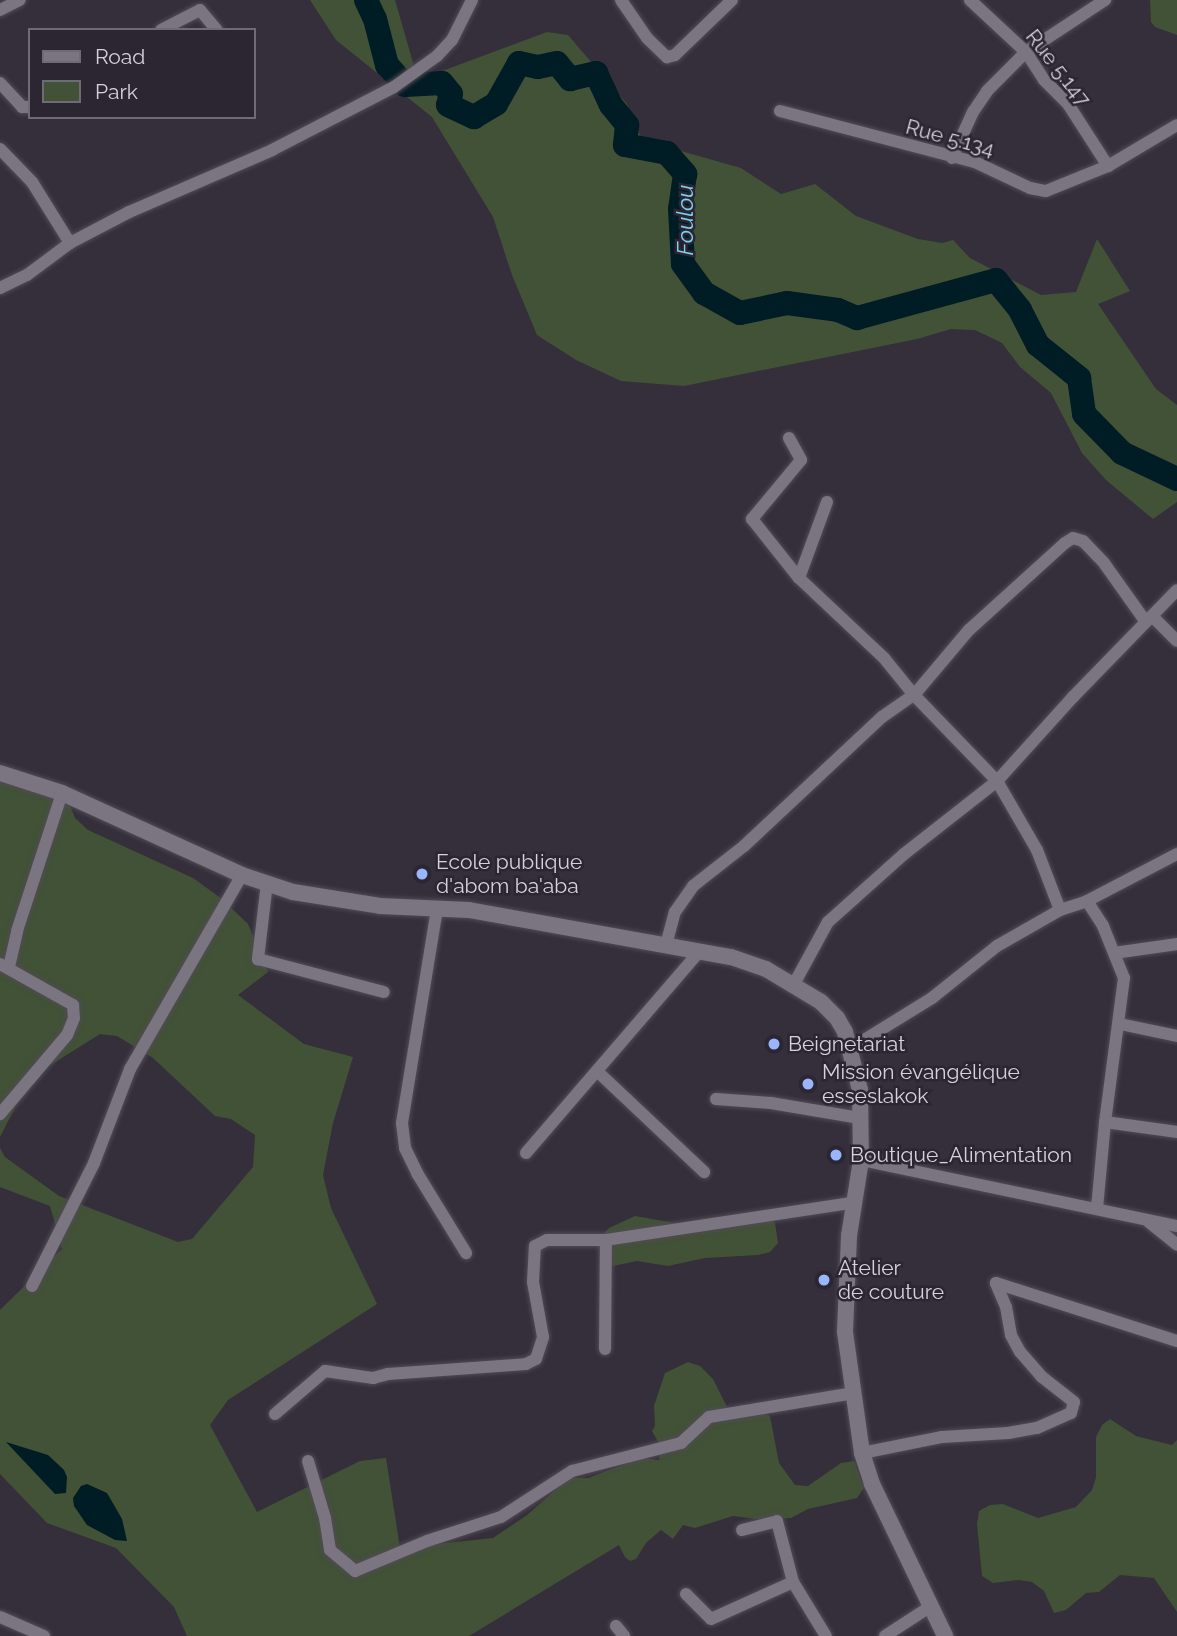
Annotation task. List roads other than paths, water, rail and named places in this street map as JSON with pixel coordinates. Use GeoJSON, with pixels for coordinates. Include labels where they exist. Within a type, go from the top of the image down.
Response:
{"type":"FeatureCollection","features":[{"type":"Feature","properties":{"kind":"street"},"geometry":{"type":"LineString","coordinates":[[0,10],[20,0]]}},
{"type":"Feature","properties":{"kind":"street"},"geometry":{"type":"LineString","coordinates":[[0,288],[27,275],[70,243],[129,212],[272,150],[394,87],[452,40],[472,0]]}},
{"type":"Feature","properties":{"kind":"street"},"geometry":{"type":"LineString","coordinates":[[621,0],[647,38],[667,57],[675,55],[732,0]]}},
{"type":"Feature","properties":{"kind":"street","name":"Rue 5.147"},"geometry":{"type":"LineString","coordinates":[[970,0],[1026,52],[1044,80],[1068,104],[1108,166]]}},
{"type":"Feature","properties":{"kind":"street"},"geometry":{"type":"LineString","coordinates":[[952,158],[973,112],[987,91],[1026,52],[1097,2]]}},
{"type":"Feature","properties":{"kind":"street"},"geometry":{"type":"LineString","coordinates":[[165,28],[200,10],[214,28]]}},
{"type":"Feature","properties":{"kind":"street"},"geometry":{"type":"LineString","coordinates":[[0,83],[22,107],[28,107]]}},
{"type":"Feature","properties":{"kind":"street","name":"Rue 5.134"},"geometry":{"type":"LineString","coordinates":[[780,111],[975,162],[1030,188],[1046,191],[1108,166],[1177,125]]}},
{"type":"Feature","properties":{"kind":"street"},"geometry":{"type":"LineString","coordinates":[[0,149],[32,182],[70,243]]}},
{"type":"Feature","properties":{"kind":"street"},"geometry":{"type":"LineString","coordinates":[[789,438],[801,460],[752,519],[799,578],[884,658],[914,695],[997,781],[1037,850],[1060,910]]}},
{"type":"Feature","properties":{"kind":"street"},"geometry":{"type":"LineString","coordinates":[[799,578],[827,502]]}},
{"type":"Feature","properties":{"kind":"street"},"geometry":{"type":"LineString","coordinates":[[666,945],[675,912],[693,886],[744,846],[882,717],[914,695],[969,630],[1053,552],[1073,538],[1083,541],[1149,619],[1177,640]]}},
{"type":"Feature","properties":{"kind":"street"},"geometry":{"type":"LineString","coordinates":[[794,984],[828,922],[904,854],[997,781],[1177,590]]}},
{"type":"Feature","properties":{"kind":"street"},"geometry":{"type":"LineString","coordinates":[[0,773],[62,793],[242,875],[293,892],[380,906],[469,910],[731,957],[766,969],[821,1002],[837,1018],[851,1048],[860,1090],[860,1160],[852,1203],[845,1332],[862,1453],[872,1484],[945,1636]]}},
{"type":"Feature","properties":{"kind":"street"},"geometry":{"type":"LineString","coordinates":[[0,1114],[67,1035],[74,1018],[73,1005],[5,966],[62,793]]}},
{"type":"Feature","properties":{"kind":"street"},"geometry":{"type":"LineString","coordinates":[[851,1048],[932,998],[997,946],[1060,910],[1087,901],[1177,853]]}},
{"type":"Feature","properties":{"kind":"street"},"geometry":{"type":"LineString","coordinates":[[32,1286],[94,1163],[130,1069],[242,875]]}},
{"type":"Feature","properties":{"kind":"street"},"geometry":{"type":"LineString","coordinates":[[267,883],[258,958],[384,992]]}},
{"type":"Feature","properties":{"kind":"street"},"geometry":{"type":"LineString","coordinates":[[1087,901],[1103,926],[1124,978],[1105,1122],[1097,1209]]}},
{"type":"Feature","properties":{"kind":"street"},"geometry":{"type":"LineString","coordinates":[[437,909],[402,1123],[409,1156],[466,1253]]}},
{"type":"Feature","properties":{"kind":"street"},"geometry":{"type":"LineString","coordinates":[[1114,953],[1177,944]]}},
{"type":"Feature","properties":{"kind":"street"},"geometry":{"type":"LineString","coordinates":[[526,1153],[700,951]]}},
{"type":"Feature","properties":{"kind":"street"},"geometry":{"type":"LineString","coordinates":[[1120,1024],[1177,1036]]}},
{"type":"Feature","properties":{"kind":"street"},"geometry":{"type":"LineString","coordinates":[[598,1072],[704,1172]]}},
{"type":"Feature","properties":{"kind":"street"},"geometry":{"type":"LineString","coordinates":[[716,1099],[771,1103],[860,1118]]}},
{"type":"Feature","properties":{"kind":"street"},"geometry":{"type":"LineString","coordinates":[[1105,1122],[1177,1132]]}},
{"type":"Feature","properties":{"kind":"street"},"geometry":{"type":"LineString","coordinates":[[860,1160],[1177,1226]]}},
{"type":"Feature","properties":{"kind":"street"},"geometry":{"type":"LineString","coordinates":[[275,1414],[325,1371],[373,1378],[388,1374],[526,1364],[536,1359],[543,1337],[533,1282],[535,1246],[547,1240],[606,1240],[852,1203]]}},
{"type":"Feature","properties":{"kind":"street"},"geometry":{"type":"LineString","coordinates":[[1149,1221],[1177,1245]]}},
{"type":"Feature","properties":{"kind":"street"},"geometry":{"type":"LineString","coordinates":[[605,1349],[606,1240]]}},
{"type":"Feature","properties":{"kind":"street"},"geometry":{"type":"LineString","coordinates":[[862,1453],[942,1437],[1008,1433],[1037,1428],[1071,1413],[1074,1402],[1042,1377],[1020,1352],[1011,1335],[1006,1307],[996,1283],[1177,1341]]}},
{"type":"Feature","properties":{"kind":"street"},"geometry":{"type":"LineString","coordinates":[[308,1461],[325,1518],[330,1550],[355,1571],[427,1541],[501,1517],[572,1471],[681,1443],[709,1417],[854,1393]]}},
{"type":"Feature","properties":{"kind":"street"},"geometry":{"type":"LineString","coordinates":[[742,1530],[777,1521],[793,1582],[826,1636]]}},
{"type":"Feature","properties":{"kind":"street"},"geometry":{"type":"LineString","coordinates":[[686,1594],[711,1619],[793,1582]]}},
{"type":"Feature","properties":{"kind":"street"},"geometry":{"type":"LineString","coordinates":[[885,1636],[931,1606]]}},
{"type":"Feature","properties":{"kind":"street"},"geometry":{"type":"LineString","coordinates":[[0,1617],[18,1631],[44,1636]]}},
{"type":"Feature","properties":{"kind":"water"},"geometry":{"type":"Polygon","coordinates":[[[6,1442],[48,1455],[64,1470],[67,1477],[66,1493],[55,1494],[6,1442]]]}},
{"type":"Feature","properties":{"kind":"water"},"geometry":{"type":"Polygon","coordinates":[[[87,1484],[107,1493],[122,1519],[127,1541],[115,1540],[87,1525],[74,1506],[73,1498],[81,1486],[87,1484]]]}},
{"type":"Feature","properties":{"kind":"waterway","name":"Foulou"},"geometry":{"type":"LineString","coordinates":[[366,0],[375,19],[387,65],[405,85],[442,83],[451,94],[448,105],[474,117],[496,104],[519,63],[538,67],[557,63],[570,79],[596,73],[611,105],[627,125],[625,145],[667,153],[685,174],[680,209],[683,264],[704,293],[740,313],[787,303],[838,310],[857,318],[996,280],[1020,310],[1038,345],[1079,378],[1084,414],[1122,453],[1177,479]]}},
{"type":"Feature","properties":{"kind":"place","name":"Ecole publique d'abom ba'aba"},"geometry":{"type":"Point","coordinates":[422,874]}},
{"type":"Feature","properties":{"kind":"place","name":"Beignetariat"},"geometry":{"type":"Point","coordinates":[774,1044]}},
{"type":"Feature","properties":{"kind":"place","name":"Mission évangélique esseslakok"},"geometry":{"type":"Point","coordinates":[808,1084]}},
{"type":"Feature","properties":{"kind":"place","name":"Boutique_Alimentation"},"geometry":{"type":"Point","coordinates":[836,1155]}},
{"type":"Feature","properties":{"kind":"place","name":"Atelier de couture"},"geometry":{"type":"Point","coordinates":[824,1280]}}]}
